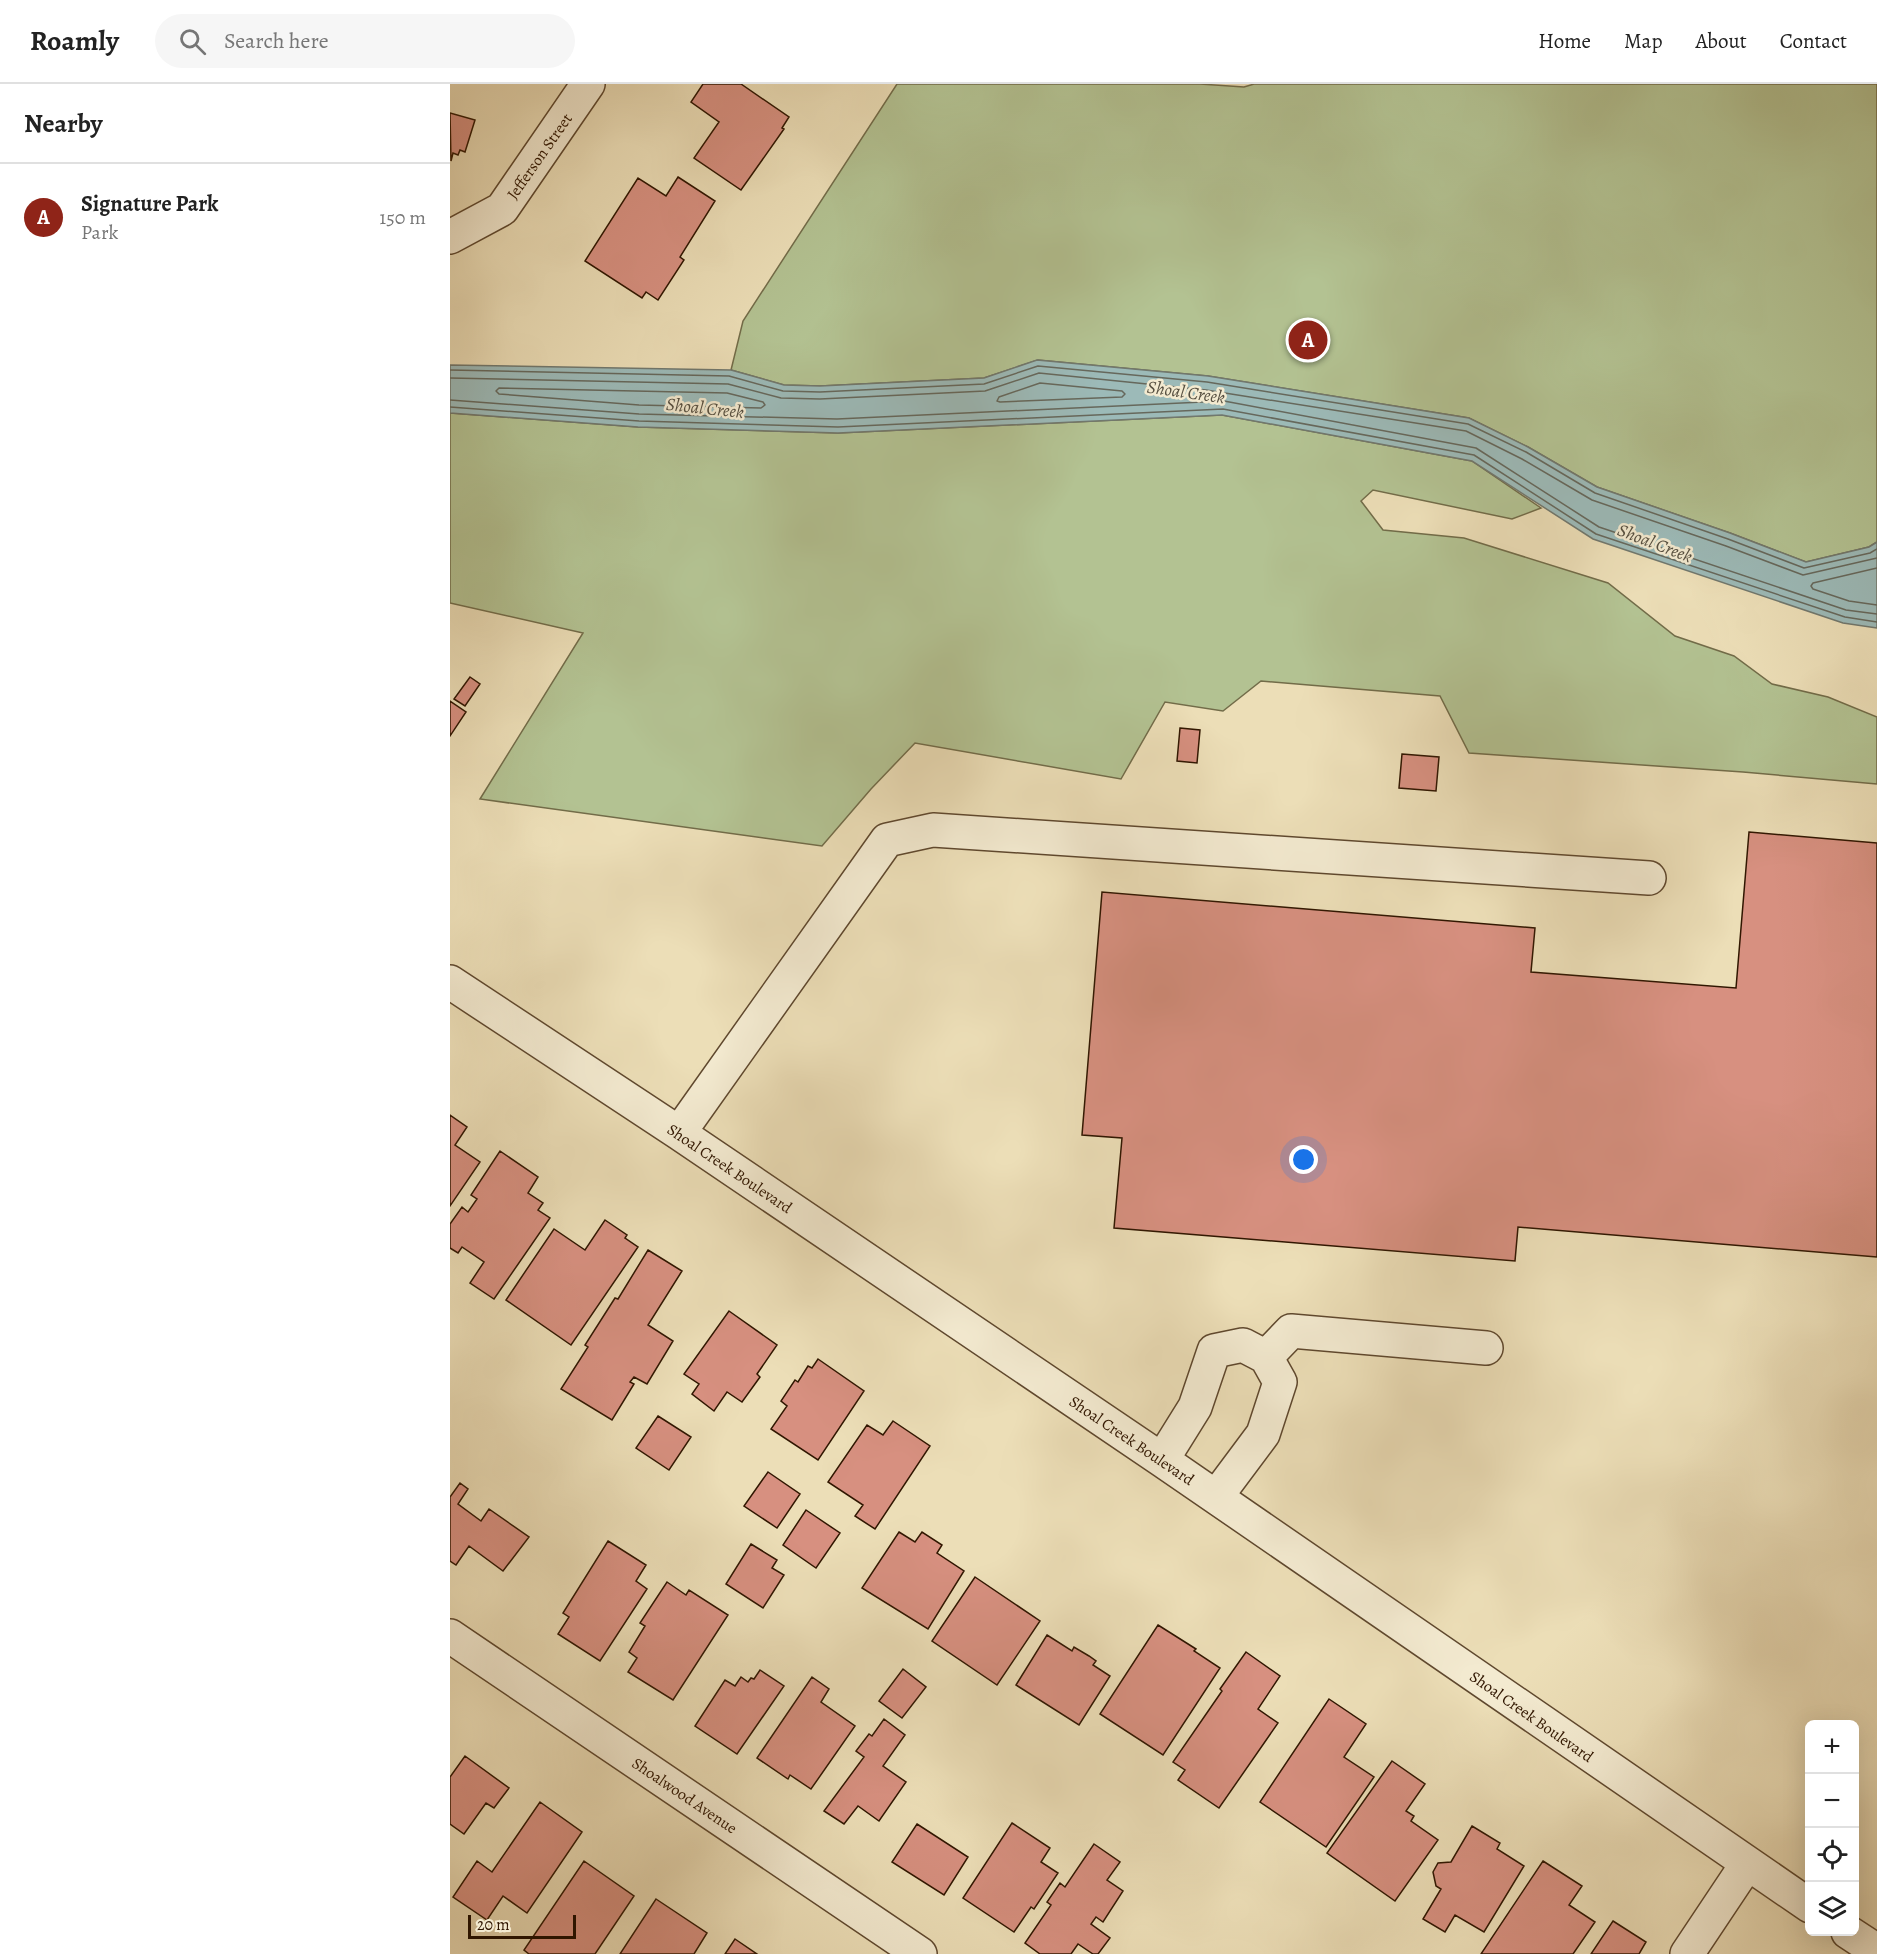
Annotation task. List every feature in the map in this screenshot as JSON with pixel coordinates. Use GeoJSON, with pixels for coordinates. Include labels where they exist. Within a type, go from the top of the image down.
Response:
{"type":"FeatureCollection","features":[{"type":"Feature","properties":{"kind":"street","name":"Jefferson Street"},"geometry":{"type":"LineString","coordinates":[[450,237],[502,209],[588,84]]}},
{"type":"Feature","properties":{"kind":"street"},"geometry":{"type":"LineString","coordinates":[[680,1133],[887,840],[933,831],[1649,878]]}},
{"type":"Feature","properties":{"kind":"street","name":"Shoal Creek Boulevard"},"geometry":{"type":"LineString","coordinates":[[450,982],[680,1133],[1162,1460],[1805,1903]]}},
{"type":"Feature","properties":{"kind":"street"},"geometry":{"type":"LineString","coordinates":[[1266,1357],[1291,1331],[1486,1348]]}},
{"type":"Feature","properties":{"kind":"street"},"geometry":{"type":"LineString","coordinates":[[1162,1460],[1196,1407],[1214,1351],[1243,1345],[1266,1357],[1280,1382],[1263,1434],[1216,1497]]}},
{"type":"Feature","properties":{"kind":"street","name":"Shoalwood Avenue"},"geometry":{"type":"LineString","coordinates":[[455,1650],[920,1954]]}},
{"type":"Feature","properties":{"kind":"street"},"geometry":{"type":"LineString","coordinates":[[1687,1954],[1747,1864]]}},
{"type":"Feature","properties":{"kind":"street"},"geometry":{"type":"LineString","coordinates":[[1854,1936],[1877,1951]]}},
{"type":"Feature","properties":{"kind":"green space"},"geometry":{"type":"Polygon","coordinates":[[[897,84],[1200,84],[1244,87],[1254,84],[1877,84],[1877,542],[1869,547],[1806,562],[1597,487],[1528,447],[1469,418],[1208,376],[1038,360],[984,378],[820,386],[784,385],[731,370],[743,321],[897,84]]]}},
{"type":"Feature","properties":{"kind":"green space"},"geometry":{"type":"Polygon","coordinates":[[[450,413],[638,427],[838,433],[1222,415],[1472,461],[1541,508],[1512,519],[1373,490],[1361,501],[1383,530],[1464,538],[1608,583],[1675,636],[1734,656],[1772,684],[1828,697],[1877,717],[1877,784],[1743,772],[1469,753],[1440,696],[1261,681],[1223,711],[1165,702],[1121,779],[915,743],[871,789],[822,846],[480,799],[583,633],[450,603],[450,413]]]}},
{"type":"Feature","properties":{"kind":"water","name":"Shoal Creek"},"geometry":{"type":"Polygon","coordinates":[[[1037,360],[1208,376],[1469,418],[1528,447],[1597,487],[1806,562],[1869,547],[1877,542],[1877,628],[1843,623],[1593,539],[1472,461],[1222,415],[838,433],[638,427],[450,413],[450,365],[731,370],[784,385],[820,386],[984,378],[1037,360]]]}},
{"type":"Feature","properties":{"kind":"building"},"geometry":{"type":"Polygon","coordinates":[[[703,84],[741,84],[789,117],[782,128],[784,129],[741,190],[694,158],[719,122],[691,102],[703,84]]]}},
{"type":"Feature","properties":{"kind":"building"},"geometry":{"type":"Polygon","coordinates":[[[450,113],[475,120],[465,152],[460,150],[458,155],[453,153],[451,161],[450,113]]]}},
{"type":"Feature","properties":{"kind":"building"},"geometry":{"type":"Polygon","coordinates":[[[678,177],[715,201],[680,257],[684,260],[658,300],[646,292],[642,298],[585,261],[638,178],[666,196],[678,177]]]}},
{"type":"Feature","properties":{"kind":"building"},"geometry":{"type":"Polygon","coordinates":[[[470,677],[480,684],[465,706],[454,699],[470,677]]]}},
{"type":"Feature","properties":{"kind":"building"},"geometry":{"type":"Polygon","coordinates":[[[450,701],[466,712],[450,736],[450,701]]]}},
{"type":"Feature","properties":{"kind":"building"},"geometry":{"type":"Polygon","coordinates":[[[1180,728],[1200,730],[1197,763],[1177,761],[1180,728]]]}},
{"type":"Feature","properties":{"kind":"building"},"geometry":{"type":"Polygon","coordinates":[[[1402,754],[1439,757],[1436,791],[1399,788],[1402,754]]]}},
{"type":"Feature","properties":{"kind":"building"},"geometry":{"type":"Polygon","coordinates":[[[1749,832],[1877,843],[1877,1257],[1518,1227],[1515,1261],[1114,1228],[1122,1138],[1082,1135],[1102,892],[1535,928],[1531,972],[1736,988],[1749,832]]]}},
{"type":"Feature","properties":{"kind":"building"},"geometry":{"type":"Polygon","coordinates":[[[450,1115],[467,1127],[455,1145],[480,1162],[450,1206],[450,1115]]]}},
{"type":"Feature","properties":{"kind":"building"},"geometry":{"type":"Polygon","coordinates":[[[500,1151],[538,1177],[528,1193],[543,1203],[538,1210],[550,1218],[494,1299],[470,1283],[484,1262],[462,1247],[458,1253],[450,1248],[450,1224],[462,1207],[468,1212],[477,1199],[471,1195],[500,1151]]]}},
{"type":"Feature","properties":{"kind":"building"},"geometry":{"type":"Polygon","coordinates":[[[605,1220],[627,1235],[625,1238],[638,1247],[571,1345],[506,1300],[554,1229],[585,1250],[605,1220]]]}},
{"type":"Feature","properties":{"kind":"building"},"geometry":{"type":"Polygon","coordinates":[[[648,1250],[682,1271],[648,1325],[673,1341],[647,1384],[634,1377],[630,1382],[634,1384],[612,1420],[561,1389],[588,1347],[585,1345],[615,1298],[618,1299],[648,1250]]]}},
{"type":"Feature","properties":{"kind":"building"},"geometry":{"type":"Polygon","coordinates":[[[729,1311],[777,1345],[757,1374],[760,1377],[742,1402],[727,1392],[714,1411],[692,1394],[699,1384],[684,1374],[729,1311]]]}},
{"type":"Feature","properties":{"kind":"building"},"geometry":{"type":"Polygon","coordinates":[[[818,1359],[864,1391],[818,1460],[771,1429],[787,1406],[781,1401],[795,1380],[798,1382],[808,1366],[812,1368],[818,1359]]]}},
{"type":"Feature","properties":{"kind":"building"},"geometry":{"type":"Polygon","coordinates":[[[658,1416],[691,1437],[669,1470],[636,1448],[658,1416]]]}},
{"type":"Feature","properties":{"kind":"building"},"geometry":{"type":"Polygon","coordinates":[[[893,1421],[930,1446],[875,1529],[855,1516],[863,1505],[828,1482],[867,1425],[883,1435],[893,1421]]]}},
{"type":"Feature","properties":{"kind":"building"},"geometry":{"type":"Polygon","coordinates":[[[768,1472],[800,1494],[777,1528],[744,1506],[768,1472]]]}},
{"type":"Feature","properties":{"kind":"building"},"geometry":{"type":"Polygon","coordinates":[[[460,1483],[468,1489],[458,1504],[481,1521],[489,1509],[529,1537],[503,1571],[469,1546],[456,1565],[450,1561],[450,1497],[460,1483]]]}},
{"type":"Feature","properties":{"kind":"building"},"geometry":{"type":"Polygon","coordinates":[[[806,1510],[840,1533],[816,1568],[783,1545],[806,1510]]]}},
{"type":"Feature","properties":{"kind":"building"},"geometry":{"type":"Polygon","coordinates":[[[899,1532],[915,1542],[922,1532],[942,1545],[937,1553],[964,1571],[928,1629],[862,1588],[899,1532]]]}},
{"type":"Feature","properties":{"kind":"building"},"geometry":{"type":"Polygon","coordinates":[[[608,1541],[646,1565],[636,1581],[647,1589],[600,1661],[558,1634],[569,1617],[563,1613],[608,1541]]]}},
{"type":"Feature","properties":{"kind":"building"},"geometry":{"type":"Polygon","coordinates":[[[751,1544],[777,1560],[772,1568],[784,1575],[763,1608],[726,1584],[751,1544]]]}},
{"type":"Feature","properties":{"kind":"building"},"geometry":{"type":"Polygon","coordinates":[[[975,1577],[1040,1621],[997,1685],[932,1641],[975,1577]]]}},
{"type":"Feature","properties":{"kind":"building"},"geometry":{"type":"Polygon","coordinates":[[[667,1582],[686,1595],[689,1590],[728,1615],[673,1700],[628,1672],[637,1658],[629,1652],[645,1626],[640,1623],[667,1582]]]}},
{"type":"Feature","properties":{"kind":"building"},"geometry":{"type":"Polygon","coordinates":[[[1158,1625],[1196,1649],[1194,1651],[1220,1668],[1163,1755],[1100,1714],[1158,1625]]]}},
{"type":"Feature","properties":{"kind":"building"},"geometry":{"type":"Polygon","coordinates":[[[1047,1635],[1072,1651],[1074,1647],[1089,1656],[1096,1661],[1093,1665],[1110,1676],[1079,1725],[1016,1685],[1047,1635]]]}},
{"type":"Feature","properties":{"kind":"building"},"geometry":{"type":"Polygon","coordinates":[[[1246,1652],[1280,1676],[1258,1709],[1278,1723],[1219,1808],[1178,1780],[1185,1770],[1173,1762],[1246,1652]]]}},
{"type":"Feature","properties":{"kind":"building"},"geometry":{"type":"Polygon","coordinates":[[[903,1669],[926,1687],[902,1718],[879,1701],[903,1669]]]}},
{"type":"Feature","properties":{"kind":"building"},"geometry":{"type":"Polygon","coordinates":[[[760,1670],[784,1686],[737,1754],[695,1726],[725,1680],[735,1686],[741,1677],[748,1682],[751,1678],[754,1679],[760,1670]]]}},
{"type":"Feature","properties":{"kind":"building"},"geometry":{"type":"Polygon","coordinates":[[[812,1677],[829,1689],[821,1702],[855,1726],[811,1789],[790,1775],[788,1779],[757,1758],[812,1677]]]}},
{"type":"Feature","properties":{"kind":"building"},"geometry":{"type":"Polygon","coordinates":[[[1329,1699],[1366,1724],[1344,1757],[1374,1777],[1326,1847],[1260,1802],[1329,1699]]]}},
{"type":"Feature","properties":{"kind":"building"},"geometry":{"type":"Polygon","coordinates":[[[884,1719],[905,1735],[883,1766],[906,1782],[879,1821],[858,1806],[844,1824],[824,1811],[864,1757],[856,1751],[869,1734],[872,1736],[884,1719]]]}},
{"type":"Feature","properties":{"kind":"building"},"geometry":{"type":"Polygon","coordinates":[[[465,1756],[509,1788],[494,1808],[486,1803],[464,1834],[450,1824],[450,1777],[465,1756]]]}},
{"type":"Feature","properties":{"kind":"building"},"geometry":{"type":"Polygon","coordinates":[[[1392,1761],[1425,1784],[1406,1811],[1414,1816],[1411,1821],[1438,1840],[1395,1901],[1327,1853],[1392,1761]]]}},
{"type":"Feature","properties":{"kind":"building"},"geometry":{"type":"Polygon","coordinates":[[[540,1802],[582,1832],[527,1913],[503,1896],[487,1920],[453,1897],[477,1861],[492,1872],[540,1802]]]}},
{"type":"Feature","properties":{"kind":"building"},"geometry":{"type":"Polygon","coordinates":[[[1012,1823],[1050,1848],[1041,1862],[1058,1873],[1034,1909],[1031,1907],[1014,1932],[963,1898],[1012,1823]]]}},
{"type":"Feature","properties":{"kind":"building"},"geometry":{"type":"Polygon","coordinates":[[[917,1824],[968,1857],[944,1895],[892,1862],[917,1824]]]}},
{"type":"Feature","properties":{"kind":"building"},"geometry":{"type":"Polygon","coordinates":[[[1472,1826],[1500,1843],[1497,1849],[1524,1866],[1484,1932],[1455,1915],[1445,1932],[1423,1919],[1441,1889],[1436,1886],[1433,1872],[1438,1863],[1451,1862],[1472,1826]]]}},
{"type":"Feature","properties":{"kind":"building"},"geometry":{"type":"Polygon","coordinates":[[[1094,1844],[1120,1862],[1107,1880],[1123,1891],[1103,1922],[1096,1917],[1091,1924],[1110,1938],[1098,1954],[1093,1954],[1078,1944],[1071,1954],[1040,1954],[1025,1943],[1051,1905],[1047,1902],[1060,1883],[1065,1887],[1094,1844]]]}},
{"type":"Feature","properties":{"kind":"building"},"geometry":{"type":"Polygon","coordinates":[[[584,1861],[634,1896],[595,1954],[529,1954],[524,1950],[584,1861]]]}},
{"type":"Feature","properties":{"kind":"building"},"geometry":{"type":"Polygon","coordinates":[[[1543,1861],[1582,1886],[1569,1905],[1595,1922],[1573,1954],[1481,1954],[1543,1861]]]}},
{"type":"Feature","properties":{"kind":"building"},"geometry":{"type":"Polygon","coordinates":[[[656,1899],[707,1933],[694,1954],[620,1954],[656,1899]]]}},
{"type":"Feature","properties":{"kind":"building"},"geometry":{"type":"Polygon","coordinates":[[[1613,1921],[1646,1942],[1639,1954],[1591,1954],[1613,1921]]]}},
{"type":"Feature","properties":{"kind":"building"},"geometry":{"type":"Polygon","coordinates":[[[735,1939],[757,1954],[725,1954],[735,1939]]]}},
{"type":"Feature","properties":{"kind":"place","name":"Signature Park"},"geometry":{"type":"Point","coordinates":[1308,340]}}]}
